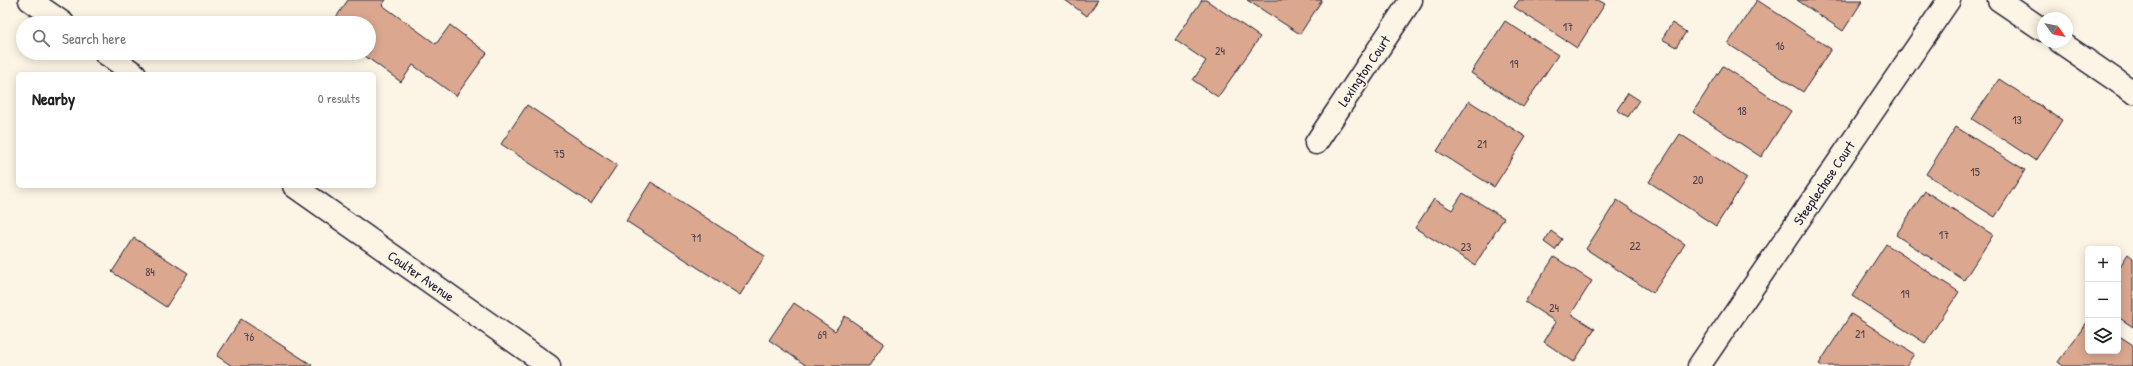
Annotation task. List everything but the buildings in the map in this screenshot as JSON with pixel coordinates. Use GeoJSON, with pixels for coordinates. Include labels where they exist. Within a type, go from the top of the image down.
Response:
{"type":"FeatureCollection","features":[{"type":"Feature","properties":{"kind":"street"},"geometry":{"type":"LineString","coordinates":[[30,0],[53,16]]}},
{"type":"Feature","properties":{"kind":"street","name":"Lexington Court"},"geometry":{"type":"LineString","coordinates":[[1316,143],[1411,0]]}},
{"type":"Feature","properties":{"kind":"street","name":"Steeplechase Court"},"geometry":{"type":"LineString","coordinates":[[1699,366],[1949,0]]}},
{"type":"Feature","properties":{"kind":"street"},"geometry":{"type":"LineString","coordinates":[[1999,0],[2037,26]]}},
{"type":"Feature","properties":{"kind":"street"},"geometry":{"type":"LineString","coordinates":[[2069,48],[2133,92]]}},
{"type":"Feature","properties":{"kind":"street"},"geometry":{"type":"LineString","coordinates":[[115,60],[132,72]]}},
{"type":"Feature","properties":{"kind":"street","name":"Coulter Avenue"},"geometry":{"type":"LineString","coordinates":[[297,188],[549,366]]}}]}
